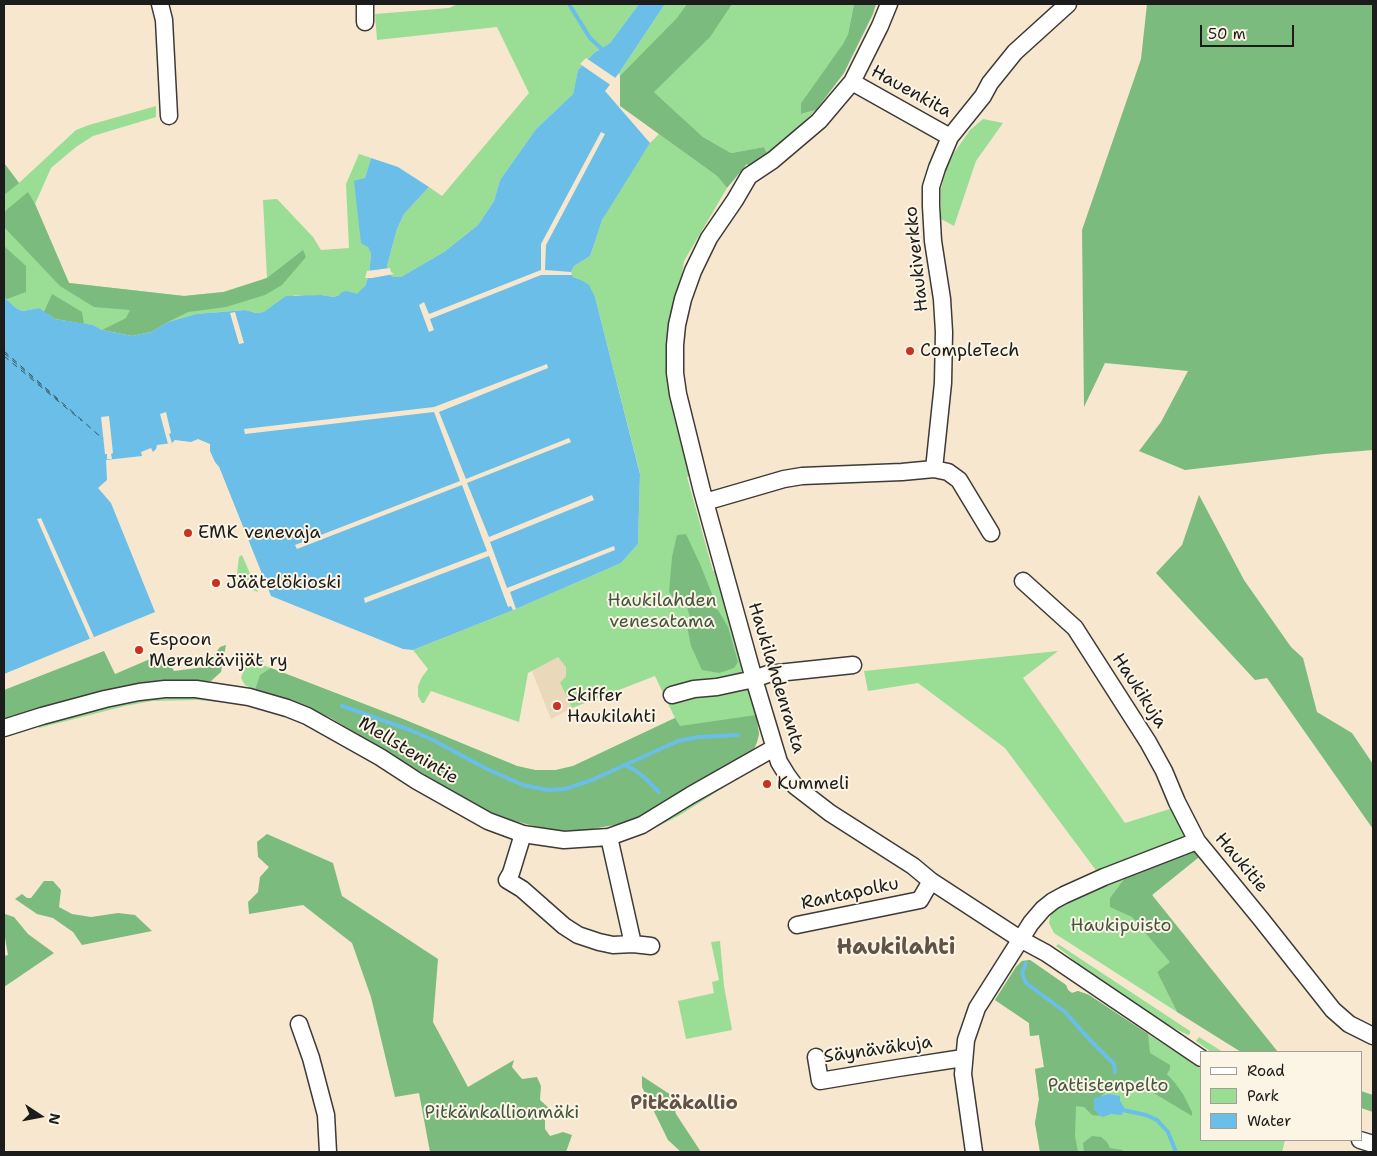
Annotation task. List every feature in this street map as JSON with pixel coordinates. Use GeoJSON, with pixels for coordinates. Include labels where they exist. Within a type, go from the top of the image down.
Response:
{"type":"FeatureCollection","features":[{"type":"Feature","properties":{"kind":"street"},"geometry":{"type":"LineString","coordinates":[[160,4],[164,20],[169,116]]}},
{"type":"Feature","properties":{"kind":"street"},"geometry":{"type":"LineString","coordinates":[[364,4],[365,22]]}},
{"type":"Feature","properties":{"kind":"street","name":"Haukilahdenranta"},"geometry":{"type":"LineString","coordinates":[[890,4],[852,82],[818,121],[773,160],[758,184],[736,200],[709,238],[693,271],[683,299],[677,325],[675,372],[678,394],[705,502],[774,748],[779,762],[795,786],[830,813],[913,866],[931,881],[1020,939],[1046,952],[1200,1057]]}},
{"type":"Feature","properties":{"kind":"street","name":"Haukiverkko"},"geometry":{"type":"LineString","coordinates":[[934,469],[943,383],[944,332],[942,299],[933,241],[930,206],[931,187],[950,136],[978,104],[990,83],[1015,52],[1068,4]]}},
{"type":"Feature","properties":{"kind":"street","name":"Hauenkita"},"geometry":{"type":"LineString","coordinates":[[852,82],[950,136]]}},
{"type":"Feature","properties":{"kind":"street"},"geometry":{"type":"LineString","coordinates":[[705,502],[784,479],[802,476],[934,469],[948,472],[959,480],[991,533]]}},
{"type":"Feature","properties":{"kind":"street","name":"Haukikuja"},"geometry":{"type":"LineString","coordinates":[[1023,581],[1075,628],[1148,742],[1197,841]]}},
{"type":"Feature","properties":{"kind":"street"},"geometry":{"type":"LineString","coordinates":[[672,695],[694,689],[718,687],[768,674],[853,665]]}},
{"type":"Feature","properties":{"kind":"street","name":"Mellstenintie"},"geometry":{"type":"LineString","coordinates":[[4,728],[105,699],[139,692],[165,689],[196,689],[249,697],[307,716],[488,821],[523,834],[564,840],[609,837],[642,825],[774,748]]}},
{"type":"Feature","properties":{"kind":"street"},"geometry":{"type":"LineString","coordinates":[[523,834],[507,880],[522,889],[564,926],[578,935],[613,945],[633,944],[651,946]]}},
{"type":"Feature","properties":{"kind":"street"},"geometry":{"type":"LineString","coordinates":[[609,837],[633,944]]}},
{"type":"Feature","properties":{"kind":"street","name":"Haukitie"},"geometry":{"type":"LineString","coordinates":[[974,1152],[963,1074],[966,1040],[977,1008],[1031,923],[1043,909],[1058,898],[1104,877],[1197,841],[1262,919],[1333,1010],[1349,1024],[1373,1036]]}},
{"type":"Feature","properties":{"kind":"street","name":"Rantapolku"},"geometry":{"type":"LineString","coordinates":[[797,925],[920,900],[931,881]]}},
{"type":"Feature","properties":{"kind":"street"},"geometry":{"type":"LineString","coordinates":[[299,1024],[311,1058],[326,1115],[328,1152]]}},
{"type":"Feature","properties":{"kind":"street","name":"Säynäväkuja"},"geometry":{"type":"LineString","coordinates":[[816,1057],[820,1081],[963,1058]]}},
{"type":"Feature","properties":{"kind":"shaded area"},"geometry":{"type":"Polygon","coordinates":[[[558,656],[566,667],[566,676],[560,684],[572,708],[551,719],[532,671],[558,656]]]}},
{"type":"Feature","properties":{"kind":"green space"},"geometry":{"type":"Polygon","coordinates":[[[458,4],[639,4],[610,43],[594,53],[578,70],[573,94],[536,129],[500,180],[494,201],[478,225],[444,252],[401,277],[393,277],[389,273],[387,266],[397,229],[404,214],[429,187],[442,196],[529,93],[497,27],[377,40],[375,14],[449,8],[458,4]]]}},
{"type":"Feature","properties":{"kind":"green space"},"geometry":{"type":"Polygon","coordinates":[[[665,4],[854,4],[848,34],[843,45],[801,103],[802,114],[816,110],[768,156],[764,147],[731,153],[703,137],[654,92],[620,76],[619,73],[665,4]]]}},
{"type":"Feature","properties":{"kind":"green space"},"geometry":{"type":"Polygon","coordinates":[[[687,4],[732,4],[710,37],[654,92],[703,137],[731,153],[764,147],[768,156],[750,168],[747,164],[727,188],[717,176],[620,106],[620,76],[677,18],[687,4]]]}},
{"type":"Feature","properties":{"kind":"green space"},"geometry":{"type":"Polygon","coordinates":[[[854,4],[876,4],[844,73],[816,110],[801,114],[801,103],[848,34],[854,4]]]}},
{"type":"Feature","properties":{"kind":"green space"},"geometry":{"type":"Polygon","coordinates":[[[1147,4],[1373,4],[1373,450],[1185,470],[1139,451],[1161,422],[1188,371],[1105,363],[1084,407],[1082,230],[1141,59],[1147,4]]]}},
{"type":"Feature","properties":{"kind":"green space"},"geometry":{"type":"Polygon","coordinates":[[[156,106],[156,117],[93,136],[76,147],[51,168],[35,204],[69,283],[184,296],[223,292],[267,278],[263,200],[277,199],[313,237],[321,250],[349,248],[346,184],[359,154],[371,158],[365,178],[368,247],[371,254],[369,275],[362,291],[357,294],[334,297],[295,295],[264,312],[256,313],[245,310],[196,314],[168,322],[151,332],[102,330],[93,325],[44,312],[39,308],[22,311],[16,308],[4,297],[4,163],[19,183],[76,130],[156,106]]]}},
{"type":"Feature","properties":{"kind":"green space"},"geometry":{"type":"Polygon","coordinates":[[[983,119],[1003,123],[976,161],[954,226],[941,219],[941,189],[946,169],[954,153],[970,130],[983,119]]]}},
{"type":"Feature","properties":{"kind":"green space","name":"Haukilahden venesatama"},"geometry":{"type":"Polygon","coordinates":[[[659,134],[717,176],[727,188],[684,261],[683,279],[675,313],[693,474],[687,477],[713,571],[718,569],[756,715],[759,734],[754,749],[587,830],[515,821],[492,812],[331,718],[293,701],[255,690],[245,685],[241,678],[247,660],[251,656],[264,657],[263,665],[403,719],[517,766],[535,770],[556,770],[573,766],[675,718],[655,676],[572,708],[560,683],[566,676],[566,667],[558,657],[528,673],[519,722],[431,691],[424,703],[422,703],[418,696],[418,686],[428,669],[413,650],[516,609],[621,563],[638,544],[640,473],[595,297],[581,280],[573,277],[571,272],[574,266],[590,256],[602,220],[612,202],[650,143],[659,134]]]}},
{"type":"Feature","properties":{"kind":"green space"},"geometry":{"type":"Polygon","coordinates":[[[4,163],[19,183],[4,195],[4,163]]]}},
{"type":"Feature","properties":{"kind":"green space"},"geometry":{"type":"Polygon","coordinates":[[[28,192],[69,283],[184,296],[224,292],[267,278],[303,250],[306,257],[282,285],[265,295],[226,307],[188,312],[151,332],[132,336],[102,330],[126,318],[130,310],[94,307],[60,286],[4,227],[4,212],[28,192]]]}},
{"type":"Feature","properties":{"kind":"green space"},"geometry":{"type":"Polygon","coordinates":[[[4,246],[26,266],[26,292],[7,299],[4,297],[4,246]]]}},
{"type":"Feature","properties":{"kind":"green space"},"geometry":{"type":"Polygon","coordinates":[[[52,294],[82,312],[84,324],[55,319],[44,312],[52,294]]]}},
{"type":"Feature","properties":{"kind":"green space"},"geometry":{"type":"Polygon","coordinates":[[[1199,495],[1244,580],[1291,647],[1303,658],[1317,712],[1352,733],[1373,764],[1373,829],[1267,678],[1255,680],[1156,573],[1182,545],[1199,495]]]}},
{"type":"Feature","properties":{"kind":"green space"},"geometry":{"type":"Polygon","coordinates":[[[686,534],[712,594],[710,606],[718,610],[728,627],[738,662],[734,668],[719,673],[702,670],[691,646],[687,626],[690,617],[687,607],[679,605],[669,592],[672,557],[677,535],[686,534]]]}},
{"type":"Feature","properties":{"kind":"green space"},"geometry":{"type":"Polygon","coordinates":[[[242,555],[258,592],[236,582],[239,557],[242,555]]]}},
{"type":"Feature","properties":{"kind":"green space"},"geometry":{"type":"Polygon","coordinates":[[[226,645],[221,672],[211,681],[165,681],[104,690],[4,718],[4,690],[104,651],[115,674],[164,653],[174,671],[205,667],[220,647],[226,645]]]}},
{"type":"Feature","properties":{"kind":"green space","name":"Haukipuisto"},"geometry":{"type":"Polygon","coordinates":[[[1058,651],[1023,678],[1125,823],[1173,808],[1199,857],[1152,895],[1193,946],[1157,972],[1177,1012],[1054,933],[1049,923],[1051,912],[1059,904],[1104,886],[1095,869],[1005,748],[918,683],[868,691],[864,671],[1058,651]]]}},
{"type":"Feature","properties":{"kind":"green space"},"geometry":{"type":"Polygon","coordinates":[[[271,668],[517,766],[535,770],[556,770],[573,766],[675,718],[680,726],[756,715],[759,734],[754,749],[630,822],[587,830],[553,831],[515,821],[480,808],[331,718],[293,701],[255,690],[260,675],[271,668]]]}},
{"type":"Feature","properties":{"kind":"green space"},"geometry":{"type":"Polygon","coordinates":[[[173,697],[199,697],[231,702],[198,700],[152,701],[39,728],[39,724],[125,702],[173,697]]]}},
{"type":"Feature","properties":{"kind":"green space"},"geometry":{"type":"Polygon","coordinates":[[[761,763],[764,764],[680,815],[630,838],[629,835],[761,763]]]}},
{"type":"Feature","properties":{"kind":"green space","name":"Pitkänkallionmäki"},"geometry":{"type":"Polygon","coordinates":[[[267,834],[333,863],[342,896],[438,959],[433,1022],[468,1087],[514,1060],[512,1067],[522,1079],[537,1077],[541,1086],[540,1100],[549,1108],[545,1118],[545,1129],[550,1136],[563,1132],[572,1135],[566,1152],[430,1152],[419,1093],[395,1097],[371,997],[352,943],[303,905],[249,914],[248,902],[258,892],[260,877],[269,867],[258,857],[257,842],[267,834]]]}},
{"type":"Feature","properties":{"kind":"green space"},"geometry":{"type":"Polygon","coordinates":[[[1195,848],[1199,857],[1152,895],[1277,1051],[1239,1051],[1177,1012],[1157,972],[1170,962],[1132,917],[1110,907],[1110,898],[1128,874],[1195,848]]]}},
{"type":"Feature","properties":{"kind":"green space"},"geometry":{"type":"Polygon","coordinates":[[[44,881],[53,881],[61,890],[59,907],[72,914],[91,917],[118,913],[135,915],[152,931],[82,945],[73,932],[53,918],[37,914],[15,899],[22,894],[27,898],[31,898],[44,881]]]}},
{"type":"Feature","properties":{"kind":"green space"},"geometry":{"type":"Polygon","coordinates":[[[4,906],[5,914],[14,917],[28,934],[54,953],[4,987],[4,956],[8,955],[4,932],[4,906]]]}},
{"type":"Feature","properties":{"kind":"green space"},"geometry":{"type":"Polygon","coordinates":[[[720,941],[724,986],[732,1030],[686,1039],[678,1001],[714,993],[712,982],[719,980],[711,942],[720,941]]]}},
{"type":"Feature","properties":{"kind":"green space"},"geometry":{"type":"Polygon","coordinates":[[[1058,944],[1190,1031],[1190,1034],[1188,1035],[1152,1017],[1093,978],[1056,946],[1058,944]]]}},
{"type":"Feature","properties":{"kind":"green space","name":"Pattistenpelto"},"geometry":{"type":"Polygon","coordinates":[[[1030,960],[1066,985],[1072,993],[1078,991],[1089,995],[1200,1068],[1200,1141],[1285,1141],[1282,1152],[1040,1152],[1035,1123],[1039,1099],[1035,1069],[1044,1067],[1039,1035],[1030,1036],[1029,1023],[995,1000],[1016,967],[1022,961],[1030,960]]]}},
{"type":"Feature","properties":{"kind":"green space","name":"Pattistenpelto"},"geometry":{"type":"Polygon","coordinates":[[[1030,960],[1066,985],[1072,993],[1078,991],[1089,995],[1148,1034],[1150,1053],[1170,1065],[1167,1074],[1183,1094],[1192,1112],[1192,1116],[1152,1092],[1127,1080],[1123,1084],[1113,1086],[1100,1097],[1094,1109],[1100,1116],[1092,1115],[1084,1107],[1076,1106],[1075,1136],[1078,1152],[1040,1152],[1035,1123],[1039,1099],[1035,1069],[1044,1067],[1039,1035],[1030,1036],[1029,1023],[995,1000],[1016,967],[1022,961],[1030,960]]]}},
{"type":"Feature","properties":{"kind":"green space"},"geometry":{"type":"Polygon","coordinates":[[[1199,1037],[1221,1051],[1210,1051],[1196,1041],[1199,1037]]]}},
{"type":"Feature","properties":{"kind":"green space"},"geometry":{"type":"Polygon","coordinates":[[[642,1076],[671,1095],[676,1114],[701,1152],[681,1152],[668,1140],[642,1087],[642,1076]]]}},
{"type":"Feature","properties":{"kind":"green space"},"geometry":{"type":"Polygon","coordinates":[[[1362,1091],[1373,1095],[1373,1112],[1362,1108],[1362,1091]]]}},
{"type":"Feature","properties":{"kind":"green space"},"geometry":{"type":"Polygon","coordinates":[[[1092,1136],[1101,1137],[1110,1148],[1124,1152],[1084,1152],[1083,1143],[1092,1136]]]}},
{"type":"Feature","properties":{"kind":"water"},"geometry":{"type":"Polygon","coordinates":[[[639,4],[665,4],[605,91],[650,143],[602,220],[590,256],[574,266],[571,272],[573,277],[589,285],[595,297],[640,474],[638,544],[621,563],[516,609],[413,650],[403,649],[271,596],[219,467],[210,451],[210,444],[198,439],[191,442],[175,440],[172,443],[157,445],[153,452],[151,448],[141,452],[142,456],[106,460],[107,480],[98,488],[111,503],[155,612],[4,674],[4,297],[22,311],[39,308],[55,319],[93,325],[102,330],[132,336],[151,332],[168,322],[196,314],[245,310],[256,313],[264,312],[286,296],[321,295],[334,297],[347,291],[357,294],[365,286],[369,275],[371,254],[368,247],[361,243],[354,181],[365,178],[371,158],[398,167],[429,187],[404,214],[397,229],[387,266],[389,273],[393,277],[401,277],[444,252],[478,225],[494,201],[500,180],[536,129],[573,94],[578,70],[594,53],[610,43],[639,4]]]}},
{"type":"Feature","properties":{"kind":"water"},"geometry":{"type":"Polygon","coordinates":[[[1109,1094],[1120,1096],[1120,1101],[1124,1107],[1122,1115],[1111,1114],[1103,1117],[1094,1109],[1094,1098],[1109,1094]]]}},
{"type":"Feature","properties":{"kind":"pier"},"geometry":{"type":"Polygon","coordinates":[[[586,58],[617,79],[612,86],[580,64],[586,58]]]}},
{"type":"Feature","properties":{"kind":"pier"},"geometry":{"type":"Polygon","coordinates":[[[601,132],[605,134],[546,245],[545,270],[571,272],[572,275],[541,275],[430,319],[434,330],[429,332],[419,305],[424,302],[429,314],[541,270],[541,244],[601,132]]]}},
{"type":"Feature","properties":{"kind":"pier"},"geometry":{"type":"Polygon","coordinates":[[[390,268],[394,274],[365,278],[367,271],[390,268]]]}},
{"type":"Feature","properties":{"kind":"pier"},"geometry":{"type":"Polygon","coordinates":[[[235,312],[244,343],[239,344],[230,313],[235,312]]]}},
{"type":"Feature","properties":{"kind":"pier"},"geometry":{"type":"Polygon","coordinates":[[[547,364],[548,368],[439,412],[466,479],[569,438],[571,442],[467,483],[489,537],[592,495],[594,500],[490,542],[507,588],[614,546],[615,550],[510,592],[516,609],[513,610],[511,606],[508,607],[489,556],[365,603],[364,598],[487,551],[462,485],[297,549],[295,545],[460,481],[434,412],[245,434],[244,429],[434,407],[547,364]]]}},
{"type":"Feature","properties":{"kind":"pier"},"geometry":{"type":"Polygon","coordinates":[[[166,412],[172,443],[168,444],[160,414],[166,412]]]}},
{"type":"Feature","properties":{"kind":"pier"},"geometry":{"type":"Polygon","coordinates":[[[109,416],[112,459],[107,459],[107,454],[105,454],[101,417],[109,416]]]}},
{"type":"Feature","properties":{"kind":"pier"},"geometry":{"type":"Polygon","coordinates":[[[219,467],[269,593],[267,594],[217,468],[219,467]]]}},
{"type":"Feature","properties":{"kind":"pier"},"geometry":{"type":"Polygon","coordinates":[[[41,518],[94,637],[90,639],[37,519],[41,518]]]}},
{"type":"Feature","properties":{"kind":"waterway"},"geometry":{"type":"LineString","coordinates":[[569,4],[590,38],[605,52]]}},
{"type":"Feature","properties":{"kind":"waterway"},"geometry":{"type":"LineString","coordinates":[[342,706],[431,739],[487,769],[523,785],[548,790],[565,789],[592,780],[678,741],[698,737],[738,735]]}},
{"type":"Feature","properties":{"kind":"waterway"},"geometry":{"type":"LineString","coordinates":[[624,765],[645,778],[659,792]]}},
{"type":"Feature","properties":{"kind":"waterway"},"geometry":{"type":"LineString","coordinates":[[1026,963],[1022,973],[1026,983],[1065,1012],[1114,1064],[1115,1072]]}},
{"type":"Feature","properties":{"kind":"waterway"},"geometry":{"type":"LineString","coordinates":[[1123,1110],[1146,1115],[1157,1120],[1168,1132],[1176,1152]]}},
{"type":"Feature","properties":{"kind":"ferry route"},"geometry":{"type":"LineString","coordinates":[[4,351],[103,439]]}},
{"type":"Feature","properties":{"kind":"ferry route"},"geometry":{"type":"LineString","coordinates":[[4,353],[59,401]]}},
{"type":"Feature","properties":{"kind":"ferry route"},"geometry":{"type":"LineString","coordinates":[[4,356],[82,421]]}},
{"type":"Feature","properties":{"kind":"place","name":"CompleTech"},"geometry":{"type":"Point","coordinates":[910,351]}},
{"type":"Feature","properties":{"kind":"place","name":"EMK venevaja"},"geometry":{"type":"Point","coordinates":[188,533]}},
{"type":"Feature","properties":{"kind":"place","name":"Jäätelökioski"},"geometry":{"type":"Point","coordinates":[216,583]}},
{"type":"Feature","properties":{"kind":"place","name":"Espoon Merenkävijät ry"},"geometry":{"type":"Point","coordinates":[139,650]}},
{"type":"Feature","properties":{"kind":"place","name":"Skiffer Haukilahti"},"geometry":{"type":"Point","coordinates":[557,706]}},
{"type":"Feature","properties":{"kind":"place","name":"Kummeli"},"geometry":{"type":"Point","coordinates":[767,784]}},
{"type":"Feature","properties":{"kind":"district","name":"Haukilahti"},"geometry":{"type":"Point","coordinates":[896,948]}},
{"type":"Feature","properties":{"kind":"district","name":"Pitkäkallio"},"geometry":{"type":"Point","coordinates":[684,1104]}}]}
